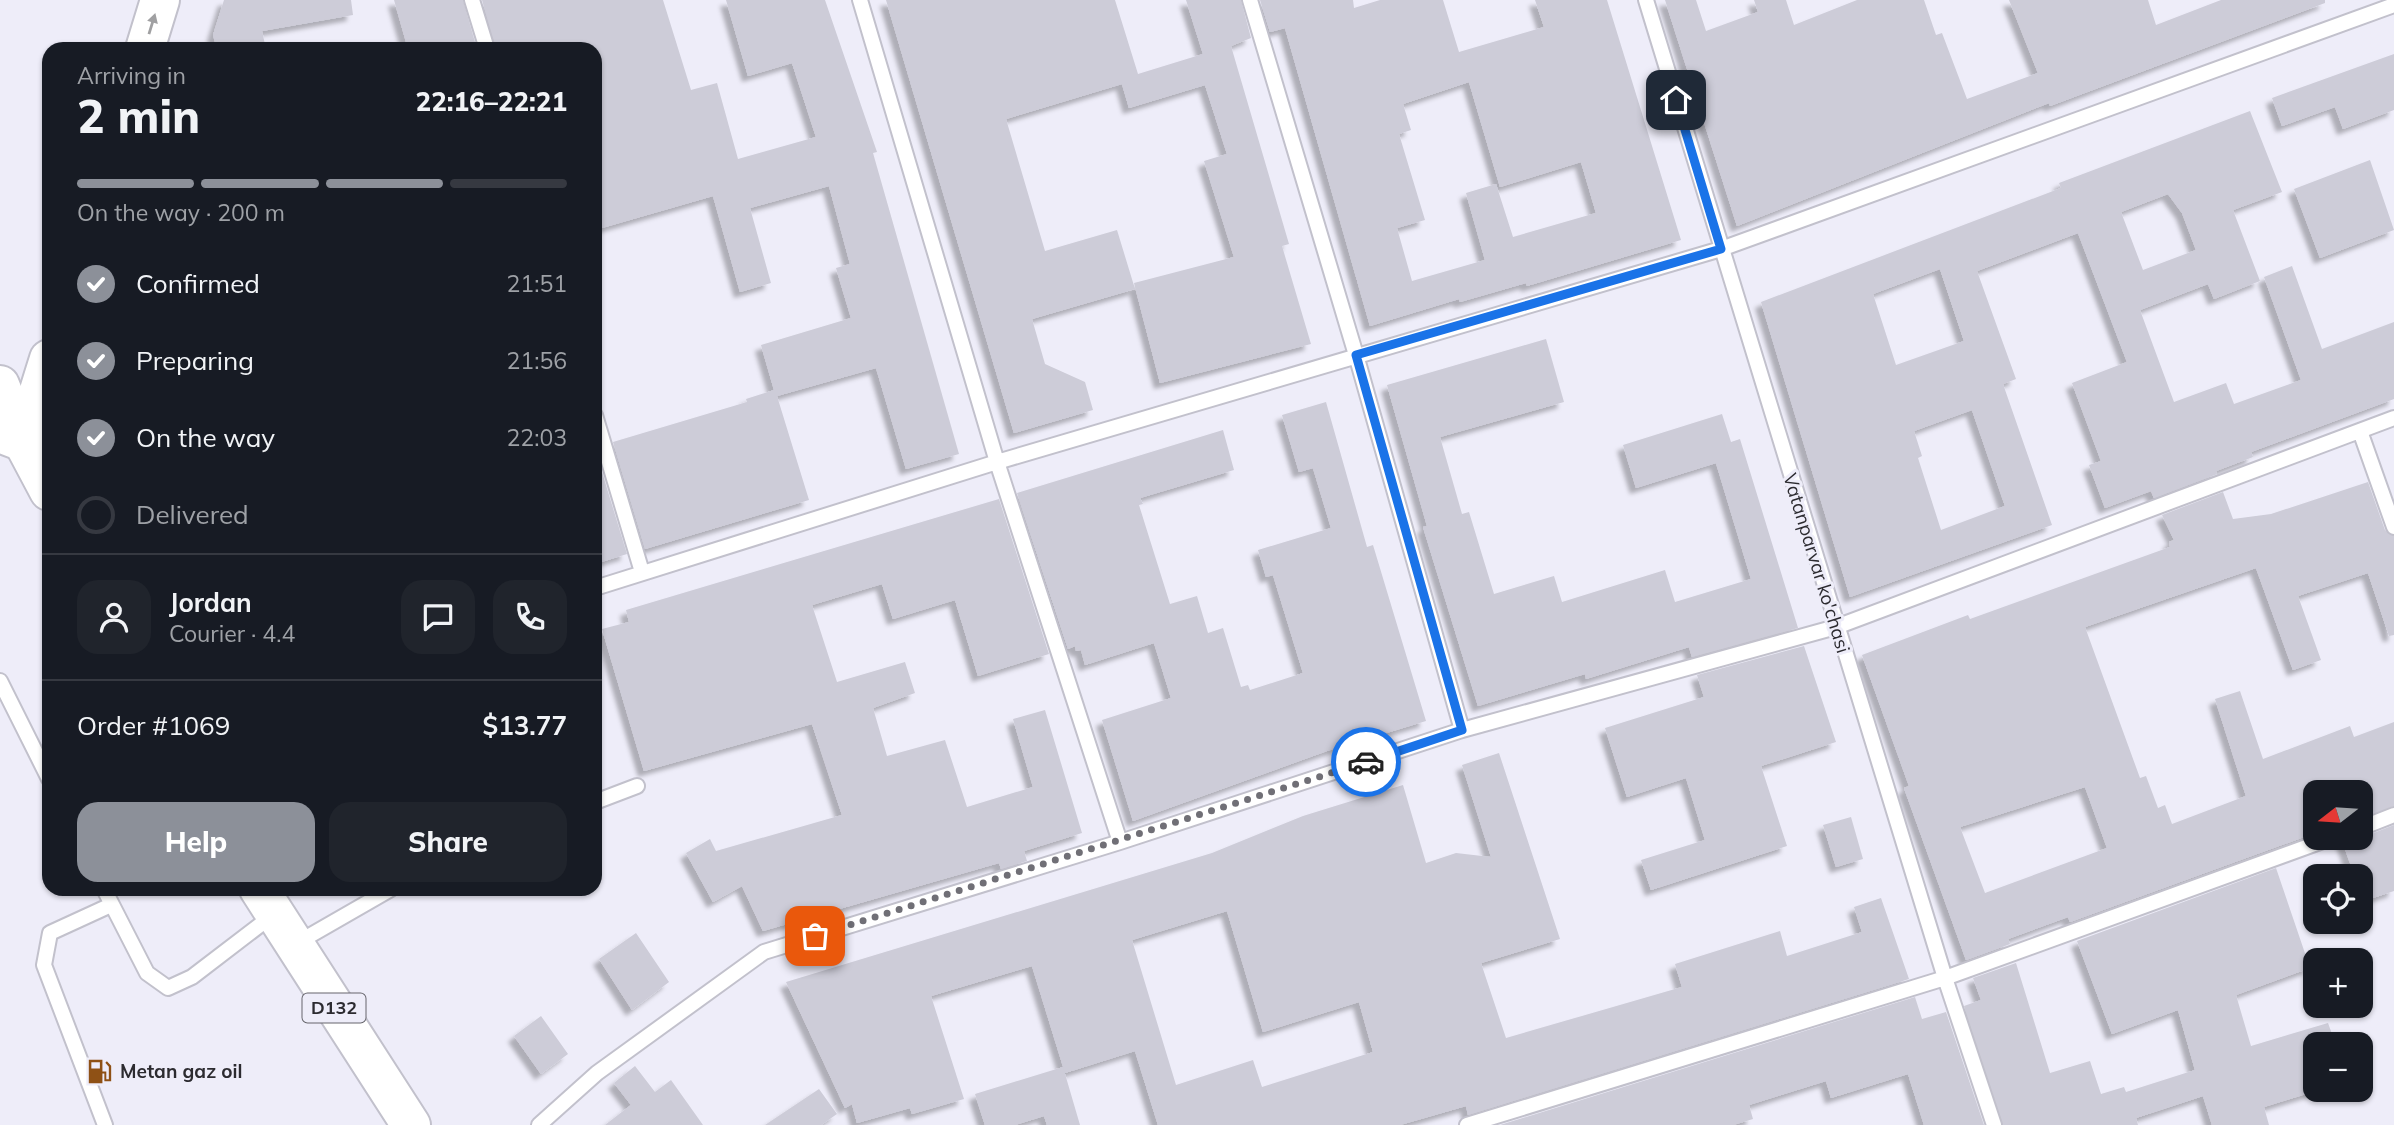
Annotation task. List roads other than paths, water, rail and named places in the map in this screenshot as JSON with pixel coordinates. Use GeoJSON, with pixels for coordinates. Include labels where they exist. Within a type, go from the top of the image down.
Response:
{"type":"FeatureCollection","features":[{"type":"Feature","properties":{"kind":"main road"},"geometry":{"type":"LineString","coordinates":[[147,42],[160,0]]}},
{"type":"Feature","properties":{"kind":"main road"},"geometry":{"type":"LineString","coordinates":[[12,438],[42,374]]}},
{"type":"Feature","properties":{"kind":"main road"},"geometry":{"type":"LineString","coordinates":[[0,385],[12,438],[42,481]]}},
{"type":"Feature","properties":{"kind":"main road","name":"D132"},"geometry":{"type":"LineString","coordinates":[[275,916],[411,1125]]}},
{"type":"Feature","properties":{"kind":"lane"},"geometry":{"type":"LineString","coordinates":[[472,0],[484,42]]}},
{"type":"Feature","properties":{"kind":"lane"},"geometry":{"type":"LineString","coordinates":[[860,0],[998,462],[1120,842]]}},
{"type":"Feature","properties":{"kind":"lane"},"geometry":{"type":"LineString","coordinates":[[1250,0],[1356,355],[1462,730]]}},
{"type":"Feature","properties":{"kind":"lane","name":"Vatanparvar ko'chasi"},"geometry":{"type":"LineString","coordinates":[[1646,0],[1836,627],[1945,978],[1994,1125]]}},
{"type":"Feature","properties":{"kind":"lane"},"geometry":{"type":"LineString","coordinates":[[602,586],[998,462],[1721,249],[2394,5]]}},
{"type":"Feature","properties":{"kind":"lane"},"geometry":{"type":"LineString","coordinates":[[539,1125],[597,1073],[764,952],[1120,842],[1462,730],[1836,627],[2394,418]]}},
{"type":"Feature","properties":{"kind":"lane"},"geometry":{"type":"LineString","coordinates":[[2360,431],[2394,527]]}},
{"type":"Feature","properties":{"kind":"lane"},"geometry":{"type":"LineString","coordinates":[[602,438],[642,572]]}},
{"type":"Feature","properties":{"kind":"lane"},"geometry":{"type":"LineString","coordinates":[[0,681],[42,765]]}},
{"type":"Feature","properties":{"kind":"lane"},"geometry":{"type":"LineString","coordinates":[[602,799],[636,786]]}},
{"type":"Feature","properties":{"kind":"lane"},"geometry":{"type":"LineString","coordinates":[[2373,824],[2394,816]]}},
{"type":"Feature","properties":{"kind":"lane"},"geometry":{"type":"LineString","coordinates":[[1468,1125],[1945,978],[2303,848]]}},
{"type":"Feature","properties":{"kind":"lane"},"geometry":{"type":"LineString","coordinates":[[107,896],[147,972],[168,988],[192,977],[275,916],[361,896]]}},
{"type":"Feature","properties":{"kind":"lane"},"geometry":{"type":"LineString","coordinates":[[105,1125],[44,965],[50,933],[111,905]]}},
{"type":"Feature","properties":{"kind":"place","name":"Metan gaz oil"},"geometry":{"type":"Point","coordinates":[100,1071]}}]}
